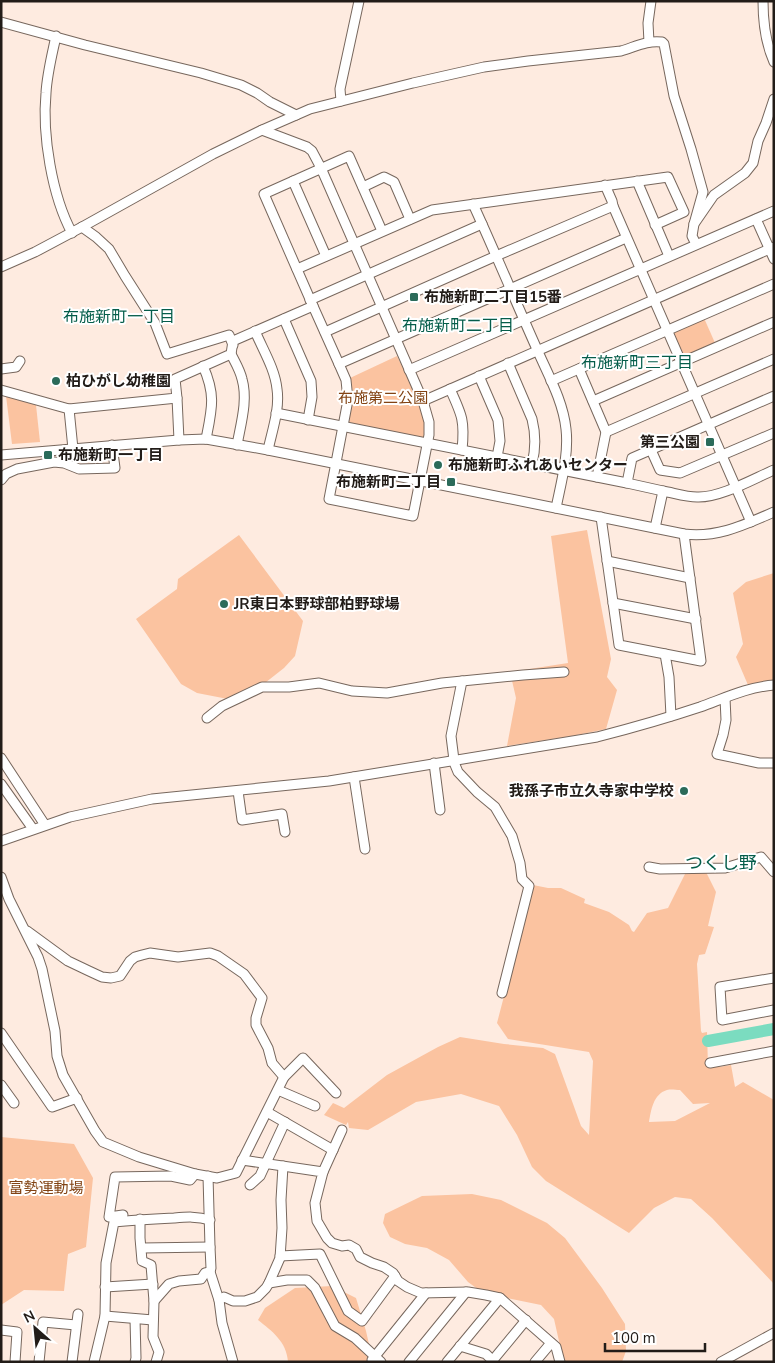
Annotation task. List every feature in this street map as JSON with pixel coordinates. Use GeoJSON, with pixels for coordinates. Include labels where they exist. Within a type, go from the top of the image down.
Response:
{"type":"FeatureCollection","features":[{"type":"Feature","properties":{"kind":"street"},"geometry":{"type":"LineString","coordinates":[[341,101],[340,89],[359,1]]}},
{"type":"Feature","properties":{"kind":"street"},"geometry":{"type":"LineString","coordinates":[[649,42],[648,22],[651,1]]}},
{"type":"Feature","properties":{"kind":"street"},"geometry":{"type":"LineString","coordinates":[[763,1],[763,13],[774,62]]}},
{"type":"Feature","properties":{"kind":"street"},"geometry":{"type":"LineString","coordinates":[[1,22],[201,73],[257,93],[296,115]]}},
{"type":"Feature","properties":{"kind":"street"},"geometry":{"type":"LineString","coordinates":[[56,36],[46,94],[46,130],[51,171],[57,199],[72,233]]}},
{"type":"Feature","properties":{"kind":"street"},"geometry":{"type":"LineString","coordinates":[[1,268],[72,233],[213,154],[262,130],[320,106],[484,67],[528,60],[621,51],[649,42],[662,42],[664,44],[674,96],[702,185],[703,192],[692,236],[696,244]]}},
{"type":"Feature","properties":{"kind":"street"},"geometry":{"type":"LineString","coordinates":[[694,224],[714,195],[745,173],[753,163],[758,141],[774,99]]}},
{"type":"Feature","properties":{"kind":"street"},"geometry":{"type":"LineString","coordinates":[[262,130],[307,147],[312,151],[321,168],[423,401],[429,422],[428,443],[412,516],[329,499],[348,400],[346,380],[264,194],[321,168],[349,156],[382,231]]}},
{"type":"Feature","properties":{"kind":"street"},"geometry":{"type":"LineString","coordinates":[[297,269],[432,210],[668,177],[684,212],[655,224]]}},
{"type":"Feature","properties":{"kind":"street"},"geometry":{"type":"LineString","coordinates":[[363,187],[384,178],[394,182],[410,219]]}},
{"type":"Feature","properties":{"kind":"street"},"geometry":{"type":"LineString","coordinates":[[292,181],[326,256]]}},
{"type":"Feature","properties":{"kind":"street"},"geometry":{"type":"LineString","coordinates":[[637,181],[669,256]]}},
{"type":"Feature","properties":{"kind":"street"},"geometry":{"type":"LineString","coordinates":[[605,186],[612,201],[612,206],[751,522]]}},
{"type":"Feature","properties":{"kind":"street"},"geometry":{"type":"LineString","coordinates":[[473,204],[562,407],[567,440],[564,470],[556,508]]}},
{"type":"Feature","properties":{"kind":"street"},"geometry":{"type":"LineString","coordinates":[[325,332],[612,206]]}},
{"type":"Feature","properties":{"kind":"street"},"geometry":{"type":"LineString","coordinates":[[409,370],[774,211]]}},
{"type":"Feature","properties":{"kind":"street"},"geometry":{"type":"LineString","coordinates":[[756,218],[772,248],[774,259]]}},
{"type":"Feature","properties":{"kind":"street"},"geometry":{"type":"LineString","coordinates":[[232,350],[233,341],[284,319],[311,303],[368,275],[482,224]]}},
{"type":"Feature","properties":{"kind":"street"},"geometry":{"type":"LineString","coordinates":[[82,227],[109,249],[155,323],[167,354],[228,335],[242,377],[245,400],[237,445]]}},
{"type":"Feature","properties":{"kind":"street"},"geometry":{"type":"LineString","coordinates":[[340,364],[626,238]]}},
{"type":"Feature","properties":{"kind":"street"},"geometry":{"type":"LineString","coordinates":[[423,401],[772,248]]}},
{"type":"Feature","properties":{"kind":"street"},"geometry":{"type":"LineString","coordinates":[[551,381],[774,284]]}},
{"type":"Feature","properties":{"kind":"street"},"geometry":{"type":"LineString","coordinates":[[284,319],[311,381],[312,397],[308,420]]}},
{"type":"Feature","properties":{"kind":"street"},"geometry":{"type":"LineString","coordinates":[[593,401],[774,322]]}},
{"type":"Feature","properties":{"kind":"street"},"geometry":{"type":"LineString","coordinates":[[255,332],[276,380],[278,401],[268,450]]}},
{"type":"Feature","properties":{"kind":"street"},"geometry":{"type":"LineString","coordinates":[[179,440],[175,379],[232,350]]}},
{"type":"Feature","properties":{"kind":"street"},"geometry":{"type":"LineString","coordinates":[[606,432],[774,359]]}},
{"type":"Feature","properties":{"kind":"street"},"geometry":{"type":"LineString","coordinates":[[1,369],[16,367],[20,361]]}},
{"type":"Feature","properties":{"kind":"street"},"geometry":{"type":"LineString","coordinates":[[508,363],[534,427],[536,444],[532,464]]}},
{"type":"Feature","properties":{"kind":"street"},"geometry":{"type":"LineString","coordinates":[[202,366],[212,390],[211,414],[206,439]]}},
{"type":"Feature","properties":{"kind":"street"},"geometry":{"type":"LineString","coordinates":[[579,369],[606,432],[597,477]]}},
{"type":"Feature","properties":{"kind":"street"},"geometry":{"type":"LineString","coordinates":[[479,376],[498,420],[500,441],[497,457]]}},
{"type":"Feature","properties":{"kind":"street"},"geometry":{"type":"LineString","coordinates":[[450,389],[463,420],[462,450]]}},
{"type":"Feature","properties":{"kind":"street"},"geometry":{"type":"LineString","coordinates":[[1,390],[69,409],[177,398]]}},
{"type":"Feature","properties":{"kind":"street"},"geometry":{"type":"LineString","coordinates":[[627,483],[632,458],[774,396]]}},
{"type":"Feature","properties":{"kind":"street"},"geometry":{"type":"LineString","coordinates":[[69,409],[73,449]]}},
{"type":"Feature","properties":{"kind":"street"},"geometry":{"type":"LineString","coordinates":[[276,413],[697,497],[709,496],[774,470]]}},
{"type":"Feature","properties":{"kind":"street"},"geometry":{"type":"LineString","coordinates":[[651,450],[660,470],[680,473],[774,433]]}},
{"type":"Feature","properties":{"kind":"street"},"geometry":{"type":"LineString","coordinates":[[1,455],[206,439],[684,534],[712,534],[729,530],[774,512]]}},
{"type":"Feature","properties":{"kind":"street"},"geometry":{"type":"LineString","coordinates":[[1,480],[6,474],[17,469],[54,462],[64,463],[79,469],[115,468],[112,445]]}},
{"type":"Feature","properties":{"kind":"street"},"geometry":{"type":"LineString","coordinates":[[655,528],[663,491]]}},
{"type":"Feature","properties":{"kind":"street"},"geometry":{"type":"LineString","coordinates":[[601,517],[619,645],[701,661],[684,534]]}},
{"type":"Feature","properties":{"kind":"street"},"geometry":{"type":"LineString","coordinates":[[607,561],[690,578]]}},
{"type":"Feature","properties":{"kind":"street"},"geometry":{"type":"LineString","coordinates":[[614,603],[696,619]]}},
{"type":"Feature","properties":{"kind":"street"},"geometry":{"type":"LineString","coordinates":[[665,654],[669,677],[671,716]]}},
{"type":"Feature","properties":{"kind":"street"},"geometry":{"type":"LineString","coordinates":[[207,718],[222,706],[262,687],[289,687],[319,683],[352,692],[378,693],[395,692],[442,683],[564,672]]}},
{"type":"Feature","properties":{"kind":"street"},"geometry":{"type":"LineString","coordinates":[[462,681],[451,736],[454,760],[458,772],[495,807],[512,836],[520,863],[522,878],[529,886],[502,993]]}},
{"type":"Feature","properties":{"kind":"street"},"geometry":{"type":"LineString","coordinates":[[1,841],[70,817],[152,799],[354,777],[597,737],[671,716],[756,687],[774,685]]}},
{"type":"Feature","properties":{"kind":"street"},"geometry":{"type":"LineString","coordinates":[[725,698],[726,720],[717,754],[759,763],[774,763]]}},
{"type":"Feature","properties":{"kind":"street"},"geometry":{"type":"LineString","coordinates":[[1,758],[45,825]]}},
{"type":"Feature","properties":{"kind":"street"},"geometry":{"type":"LineString","coordinates":[[434,763],[440,810]]}},
{"type":"Feature","properties":{"kind":"street"},"geometry":{"type":"LineString","coordinates":[[354,777],[366,849]]}},
{"type":"Feature","properties":{"kind":"street"},"geometry":{"type":"LineString","coordinates":[[1,784],[33,829]]}},
{"type":"Feature","properties":{"kind":"street"},"geometry":{"type":"LineString","coordinates":[[238,790],[242,820],[282,814],[285,832]]}},
{"type":"Feature","properties":{"kind":"street"},"geometry":{"type":"LineString","coordinates":[[649,867],[660,869],[724,868],[762,857],[774,872]]}},
{"type":"Feature","properties":{"kind":"street"},"geometry":{"type":"LineString","coordinates":[[1,877],[9,899],[42,969],[55,1031],[57,1056],[63,1074],[103,1142],[139,1157],[195,1174],[217,1178],[236,1173],[284,1077],[303,1058],[336,1093]]}},
{"type":"Feature","properties":{"kind":"street"},"geometry":{"type":"LineString","coordinates":[[24,930],[68,961],[102,977],[120,976],[130,961],[142,954],[178,956],[210,953],[218,956],[244,974],[262,998],[256,1018],[256,1025],[268,1048],[272,1063],[284,1077]]}},
{"type":"Feature","properties":{"kind":"street"},"geometry":{"type":"LineString","coordinates":[[774,978],[720,988],[722,1020],[774,1010]]}},
{"type":"Feature","properties":{"kind":"street"},"geometry":{"type":"LineString","coordinates":[[1,1033],[52,1107],[77,1098]]}},
{"type":"Feature","properties":{"kind":"street"},"geometry":{"type":"LineString","coordinates":[[710,1063],[774,1050]]}},
{"type":"Feature","properties":{"kind":"street"},"geometry":{"type":"LineString","coordinates":[[1,1085],[14,1103]]}},
{"type":"Feature","properties":{"kind":"street"},"geometry":{"type":"LineString","coordinates":[[278,1090],[314,1106]]}},
{"type":"Feature","properties":{"kind":"street"},"geometry":{"type":"LineString","coordinates":[[267,1112],[332,1150]]}},
{"type":"Feature","properties":{"kind":"street"},"geometry":{"type":"LineString","coordinates":[[250,1185],[260,1176],[285,1122]]}},
{"type":"Feature","properties":{"kind":"street"},"geometry":{"type":"LineString","coordinates":[[342,1130],[323,1172],[315,1203],[317,1221],[330,1241],[342,1246],[349,1245],[356,1249],[360,1256],[384,1267],[398,1281],[421,1293],[466,1292],[486,1294],[500,1298],[556,1347],[560,1362]]}},
{"type":"Feature","properties":{"kind":"street"},"geometry":{"type":"LineString","coordinates":[[242,1160],[323,1172]]}},
{"type":"Feature","properties":{"kind":"street"},"geometry":{"type":"LineString","coordinates":[[219,1300],[224,1297],[233,1301],[245,1301],[256,1297],[266,1288],[269,1282],[280,1256],[283,1166]]}},
{"type":"Feature","properties":{"kind":"street"},"geometry":{"type":"LineString","coordinates":[[195,1174],[190,1180],[171,1176],[115,1177],[109,1217],[139,1213],[186,1212],[204,1212],[209,1216]]}},
{"type":"Feature","properties":{"kind":"street"},"geometry":{"type":"LineString","coordinates":[[208,1176],[210,1272],[219,1300],[222,1323],[233,1362]]}},
{"type":"Feature","properties":{"kind":"street"},"geometry":{"type":"LineString","coordinates":[[94,1362],[105,1316],[106,1262],[114,1222],[209,1216]]}},
{"type":"Feature","properties":{"kind":"street"},"geometry":{"type":"LineString","coordinates":[[140,1219],[142,1261],[151,1265],[154,1301],[153,1337],[159,1352],[156,1362]]}},
{"type":"Feature","properties":{"kind":"street"},"geometry":{"type":"LineString","coordinates":[[280,1256],[318,1254],[330,1241]]}},
{"type":"Feature","properties":{"kind":"street"},"geometry":{"type":"LineString","coordinates":[[142,1248],[210,1247]]}},
{"type":"Feature","properties":{"kind":"street"},"geometry":{"type":"LineString","coordinates":[[318,1254],[320,1254],[348,1311],[362,1321],[395,1276]]}},
{"type":"Feature","properties":{"kind":"street"},"geometry":{"type":"LineString","coordinates":[[154,1301],[169,1284],[201,1279],[205,1273],[210,1272]]}},
{"type":"Feature","properties":{"kind":"street"},"geometry":{"type":"LineString","coordinates":[[269,1282],[307,1280],[316,1288],[335,1326],[355,1338],[376,1360],[426,1293]]}},
{"type":"Feature","properties":{"kind":"street"},"geometry":{"type":"LineString","coordinates":[[105,1287],[153,1284]]}},
{"type":"Feature","properties":{"kind":"street"},"geometry":{"type":"LineString","coordinates":[[409,1362],[466,1292]]}},
{"type":"Feature","properties":{"kind":"street"},"geometry":{"type":"LineString","coordinates":[[450,1360],[500,1298]]}},
{"type":"Feature","properties":{"kind":"street"},"geometry":{"type":"LineString","coordinates":[[72,1362],[78,1314]]}},
{"type":"Feature","properties":{"kind":"street"},"geometry":{"type":"LineString","coordinates":[[105,1316],[153,1320]]}},
{"type":"Feature","properties":{"kind":"street"},"geometry":{"type":"LineString","coordinates":[[135,1319],[135,1362]]}},
{"type":"Feature","properties":{"kind":"street"},"geometry":{"type":"LineString","coordinates":[[460,1346],[486,1354],[494,1361],[526,1320]]}},
{"type":"Feature","properties":{"kind":"street"},"geometry":{"type":"LineString","coordinates":[[39,1362],[43,1322],[76,1325]]}},
{"type":"Feature","properties":{"kind":"street"},"geometry":{"type":"LineString","coordinates":[[1,1330],[17,1332],[15,1362]]}},
{"type":"Feature","properties":{"kind":"street"},"geometry":{"type":"LineString","coordinates":[[721,1362],[774,1332]]}},
{"type":"Feature","properties":{"kind":"street"},"geometry":{"type":"LineString","coordinates":[[534,1362],[551,1342]]}},
{"type":"Feature","properties":{"kind":"green space"},"geometry":{"type":"Polygon","coordinates":[[[704,318],[715,343],[684,357],[673,332],[704,318]]]}},
{"type":"Feature","properties":{"kind":"green space","name":"布施第二公園"},"geometry":{"type":"Polygon","coordinates":[[[397,356],[420,405],[425,426],[425,437],[421,439],[350,425],[349,422],[352,405],[350,378],[397,356]]]}},
{"type":"Feature","properties":{"kind":"green space"},"geometry":{"type":"Polygon","coordinates":[[[6,396],[36,405],[40,442],[12,444],[6,396]]]}},
{"type":"Feature","properties":{"kind":"green space"},"geometry":{"type":"Polygon","coordinates":[[[587,530],[611,659],[607,677],[617,690],[606,729],[507,746],[516,698],[510,672],[568,663],[551,536],[587,530]]]}},
{"type":"Feature","properties":{"kind":"green space","name":"JR東日本野球部柏野球場"},"geometry":{"type":"Polygon","coordinates":[[[239,535],[303,621],[295,656],[284,668],[256,690],[233,700],[197,693],[181,684],[136,619],[177,589],[178,579],[239,535]]]}},
{"type":"Feature","properties":{"kind":"green space"},"geometry":{"type":"Polygon","coordinates":[[[774,573],[774,681],[748,685],[736,657],[743,644],[733,593],[746,582],[774,573]]]}},
{"type":"Feature","properties":{"kind":"green space"},"geometry":{"type":"Polygon","coordinates":[[[705,870],[716,892],[708,926],[714,927],[705,954],[699,955],[697,964],[701,1031],[702,1033],[707,1032],[708,1067],[731,1065],[735,1087],[743,1082],[774,1100],[774,1284],[712,1218],[691,1199],[675,1197],[654,1208],[629,1233],[546,1181],[532,1167],[517,1135],[499,1106],[461,1094],[416,1102],[368,1130],[349,1128],[348,1122],[346,1125],[324,1115],[333,1103],[344,1108],[387,1075],[460,1037],[543,1048],[555,1054],[581,1126],[589,1135],[593,1061],[589,1052],[508,1039],[497,1023],[533,885],[561,888],[585,899],[584,903],[609,912],[629,925],[634,932],[647,913],[668,908],[685,874],[705,870]],[[680,1090],[662,1092],[652,1108],[649,1122],[675,1121],[710,1103],[693,1104],[680,1090]]]}},
{"type":"Feature","properties":{"kind":"green space","name":"富勢運動場"},"geometry":{"type":"Polygon","coordinates":[[[1,1137],[74,1144],[93,1178],[86,1247],[68,1254],[64,1291],[24,1290],[1,1305],[1,1137]]]}},
{"type":"Feature","properties":{"kind":"green space"},"geometry":{"type":"Polygon","coordinates":[[[472,1194],[501,1200],[547,1223],[565,1238],[602,1288],[625,1324],[626,1351],[622,1362],[557,1362],[561,1350],[554,1319],[541,1305],[483,1293],[468,1282],[449,1260],[427,1248],[405,1244],[390,1237],[383,1223],[385,1214],[422,1196],[472,1194]]]}},
{"type":"Feature","properties":{"kind":"green space"},"geometry":{"type":"Polygon","coordinates":[[[332,1286],[356,1298],[373,1362],[288,1362],[282,1343],[258,1320],[265,1308],[295,1288],[332,1286]]]}},
{"type":"Feature","properties":{"kind":"waterway"},"geometry":{"type":"LineString","coordinates":[[708,1041],[774,1029]]}},
{"type":"Feature","properties":{"kind":"place","name":"布施新町二丁目15番"},"geometry":{"type":"Point","coordinates":[414,297]}},
{"type":"Feature","properties":{"kind":"place","name":"柏ひがし幼稚園"},"geometry":{"type":"Point","coordinates":[56,381]}},
{"type":"Feature","properties":{"kind":"place","name":"第三公園"},"geometry":{"type":"Point","coordinates":[710,442]}},
{"type":"Feature","properties":{"kind":"place","name":"布施新町一丁目"},"geometry":{"type":"Point","coordinates":[48,455]}},
{"type":"Feature","properties":{"kind":"place","name":"布施新町ふれあいセンター"},"geometry":{"type":"Point","coordinates":[438,465]}},
{"type":"Feature","properties":{"kind":"place","name":"布施新町二丁目"},"geometry":{"type":"Point","coordinates":[451,482]}},
{"type":"Feature","properties":{"kind":"place","name":"JR東日本野球部柏野球場"},"geometry":{"type":"Point","coordinates":[224,604]}},
{"type":"Feature","properties":{"kind":"place","name":"我孫子市立久寺家中学校"},"geometry":{"type":"Point","coordinates":[684,791]}},
{"type":"Feature","properties":{"kind":"district","name":"布施新町一丁目"},"geometry":{"type":"Point","coordinates":[119,317]}},
{"type":"Feature","properties":{"kind":"district","name":"布施新町二丁目"},"geometry":{"type":"Point","coordinates":[458,326]}},
{"type":"Feature","properties":{"kind":"district","name":"布施新町三丁目"},"geometry":{"type":"Point","coordinates":[637,363]}},
{"type":"Feature","properties":{"kind":"district","name":"つくし野"},"geometry":{"type":"Point","coordinates":[721,863]}}]}
